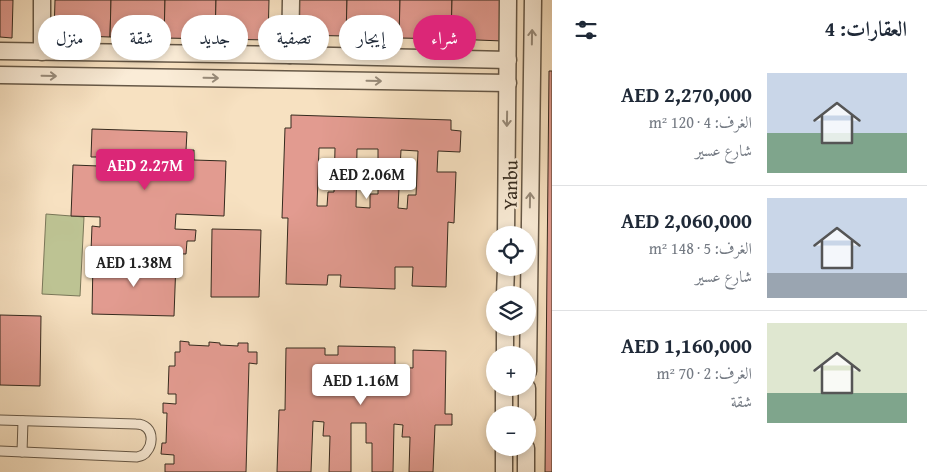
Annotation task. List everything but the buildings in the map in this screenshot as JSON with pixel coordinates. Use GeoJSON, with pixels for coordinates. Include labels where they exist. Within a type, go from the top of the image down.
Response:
{"type":"FeatureCollection","features":[{"type":"Feature","properties":{"kind":"street"},"geometry":{"type":"LineString","coordinates":[[42,0],[42,15]]}},
{"type":"Feature","properties":{"kind":"street"},"geometry":{"type":"LineString","coordinates":[[291,0],[291,15]]}},
{"type":"Feature","properties":{"kind":"street","name":"Yanbu"},"geometry":{"type":"LineString","coordinates":[[506,226],[508,0]]}},
{"type":"Feature","properties":{"kind":"street","name":"Yanbu"},"geometry":{"type":"LineString","coordinates":[[528,346],[533,0]]}},
{"type":"Feature","properties":{"kind":"street"},"geometry":{"type":"LineString","coordinates":[[0,51],[38,52]]}},
{"type":"Feature","properties":{"kind":"street"},"geometry":{"type":"LineString","coordinates":[[101,53],[258,55]]}},
{"type":"Feature","properties":{"kind":"street"},"geometry":{"type":"LineString","coordinates":[[329,56],[508,60]]}},
{"type":"Feature","properties":{"kind":"street"},"geometry":{"type":"LineString","coordinates":[[0,75],[508,83]]}},
{"type":"Feature","properties":{"kind":"street"},"geometry":{"type":"LineString","coordinates":[[504,456],[504,472]]}},
{"type":"Feature","properties":{"kind":"street"},"geometry":{"type":"LineString","coordinates":[[526,456],[526,472]]}},
{"type":"Feature","properties":{"kind":"lane"},"geometry":{"type":"LineString","coordinates":[[0,420],[136,424],[143,425],[151,435],[147,452],[137,457],[0,451]]}},
{"type":"Feature","properties":{"kind":"lane"},"geometry":{"type":"LineString","coordinates":[[22,452],[24,421]]}},
{"type":"Feature","properties":{"kind":"green space"},"geometry":{"type":"Polygon","coordinates":[[[46,214],[84,217],[80,296],[42,294],[46,214]]]}}]}
